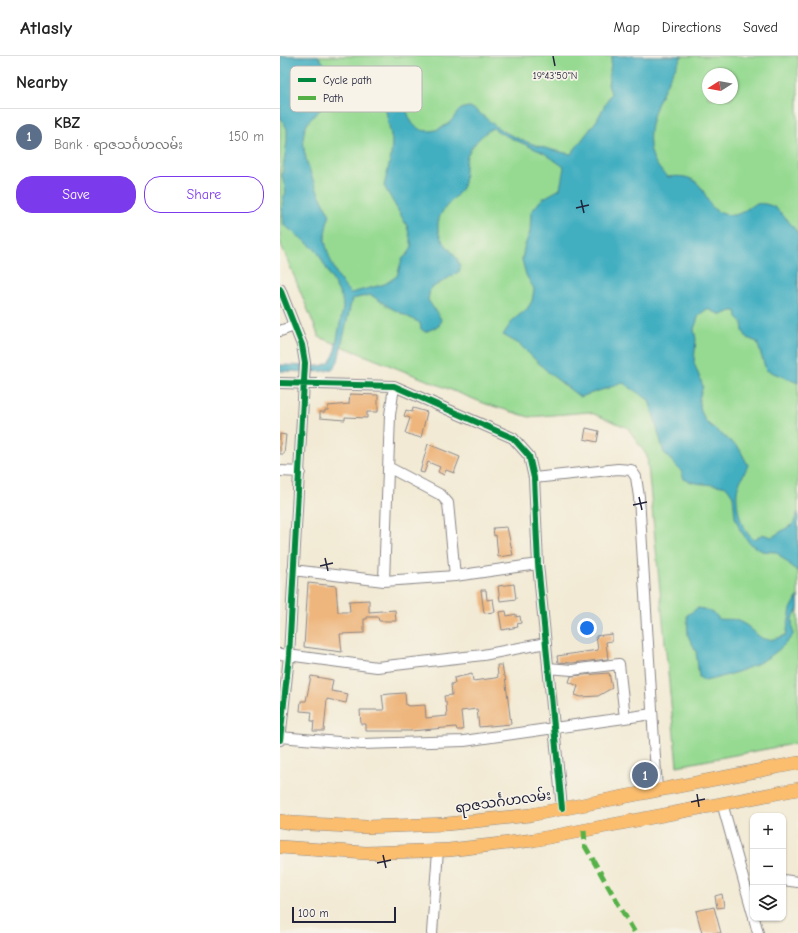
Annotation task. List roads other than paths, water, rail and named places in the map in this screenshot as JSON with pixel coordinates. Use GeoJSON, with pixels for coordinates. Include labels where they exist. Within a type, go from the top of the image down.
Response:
{"type":"FeatureCollection","features":[{"type":"Feature","properties":{"kind":"main road","name":"ရာဇသင်္ဂဟလမ်း"},"geometry":{"type":"LineString","coordinates":[[280,821],[366,828],[447,824],[530,815],[798,763]]}},
{"type":"Feature","properties":{"kind":"main road"},"geometry":{"type":"LineString","coordinates":[[280,847],[366,853],[438,850],[534,840],[798,789]]}},
{"type":"Feature","properties":{"kind":"street"},"geometry":{"type":"LineString","coordinates":[[280,289],[302,345],[305,368],[300,472],[293,570],[284,655],[280,740]]}},
{"type":"Feature","properties":{"kind":"street"},"geometry":{"type":"LineString","coordinates":[[280,331],[294,326]]}},
{"type":"Feature","properties":{"kind":"street"},"geometry":{"type":"LineString","coordinates":[[280,383],[394,386],[513,438],[529,456],[534,478],[538,564],[562,808]]}},
{"type":"Feature","properties":{"kind":"street"},"geometry":{"type":"LineString","coordinates":[[384,581],[390,415],[394,386]]}},
{"type":"Feature","properties":{"kind":"street"},"geometry":{"type":"LineString","coordinates":[[388,467],[441,495],[448,503],[455,576]]}},
{"type":"Feature","properties":{"kind":"street"},"geometry":{"type":"LineString","coordinates":[[534,478],[618,469],[632,470],[636,477],[639,497],[657,790]]}},
{"type":"Feature","properties":{"kind":"street"},"geometry":{"type":"LineString","coordinates":[[280,471],[300,472]]}},
{"type":"Feature","properties":{"kind":"street"},"geometry":{"type":"LineString","coordinates":[[293,570],[384,581],[455,576],[538,564]]}},
{"type":"Feature","properties":{"kind":"street"},"geometry":{"type":"LineString","coordinates":[[284,655],[377,666],[483,655],[546,643]]}},
{"type":"Feature","properties":{"kind":"street"},"geometry":{"type":"LineString","coordinates":[[548,668],[572,670],[619,664],[625,718]]}},
{"type":"Feature","properties":{"kind":"street"},"geometry":{"type":"LineString","coordinates":[[280,737],[362,744],[464,741],[652,714]]}},
{"type":"Feature","properties":{"kind":"street"},"geometry":{"type":"LineString","coordinates":[[722,804],[748,877],[750,892]]}},
{"type":"Feature","properties":{"kind":"street"},"geometry":{"type":"LineString","coordinates":[[432,933],[438,850]]}},
{"type":"Feature","properties":{"kind":"street"},"geometry":{"type":"LineString","coordinates":[[786,880],[798,882]]}},
{"type":"Feature","properties":{"kind":"street"},"geometry":{"type":"LineString","coordinates":[[755,921],[758,933]]}},
{"type":"Feature","properties":{"kind":"water"},"geometry":{"type":"Polygon","coordinates":[[[280,56],[318,56],[326,66],[290,66],[290,112],[318,112],[307,124],[304,133],[306,157],[314,183],[330,215],[325,236],[328,252],[338,277],[342,284],[351,293],[385,284],[397,276],[402,259],[408,254],[412,246],[407,226],[384,186],[391,156],[392,141],[386,112],[408,112],[413,124],[417,128],[432,131],[437,130],[451,121],[461,109],[470,107],[479,112],[503,131],[519,139],[571,154],[597,120],[611,93],[608,85],[612,56],[682,56],[666,85],[653,117],[650,134],[651,149],[656,164],[668,177],[682,177],[691,179],[698,184],[703,190],[710,204],[714,209],[721,213],[730,215],[736,214],[752,206],[765,204],[774,207],[783,215],[798,234],[798,383],[766,370],[757,342],[747,338],[743,331],[742,322],[737,317],[736,311],[731,311],[722,315],[707,309],[699,315],[694,329],[696,339],[694,363],[703,386],[699,399],[701,411],[706,422],[739,448],[748,465],[737,492],[737,505],[740,519],[746,531],[755,540],[762,534],[772,537],[793,524],[798,512],[798,572],[776,552],[762,551],[750,544],[740,530],[735,517],[733,496],[727,487],[694,483],[684,479],[681,471],[664,453],[649,400],[623,383],[580,397],[550,374],[519,344],[503,335],[513,320],[527,309],[532,301],[534,289],[526,275],[522,260],[524,248],[530,232],[531,212],[542,199],[560,189],[564,167],[544,153],[502,134],[493,128],[481,137],[471,149],[465,165],[462,188],[443,211],[438,221],[439,234],[457,259],[460,271],[430,289],[428,300],[441,319],[439,326],[425,332],[421,329],[420,323],[389,307],[371,295],[352,299],[338,361],[332,369],[327,371],[307,372],[280,371],[280,365],[320,366],[329,363],[334,355],[343,308],[342,298],[317,251],[284,225],[282,204],[286,192],[282,176],[287,141],[287,129],[280,116],[280,56]]]}},
{"type":"Feature","properties":{"kind":"water"},"geometry":{"type":"Polygon","coordinates":[[[798,596],[798,609],[792,619],[793,635],[775,653],[754,666],[730,674],[705,681],[699,677],[696,651],[688,636],[687,615],[698,608],[704,609],[713,613],[719,619],[738,621],[763,639],[769,640],[786,635],[791,609],[798,596]]]}},
{"type":"Feature","properties":{"kind":"place","name":"KBZ"},"geometry":{"type":"Point","coordinates":[645,775]}}]}
